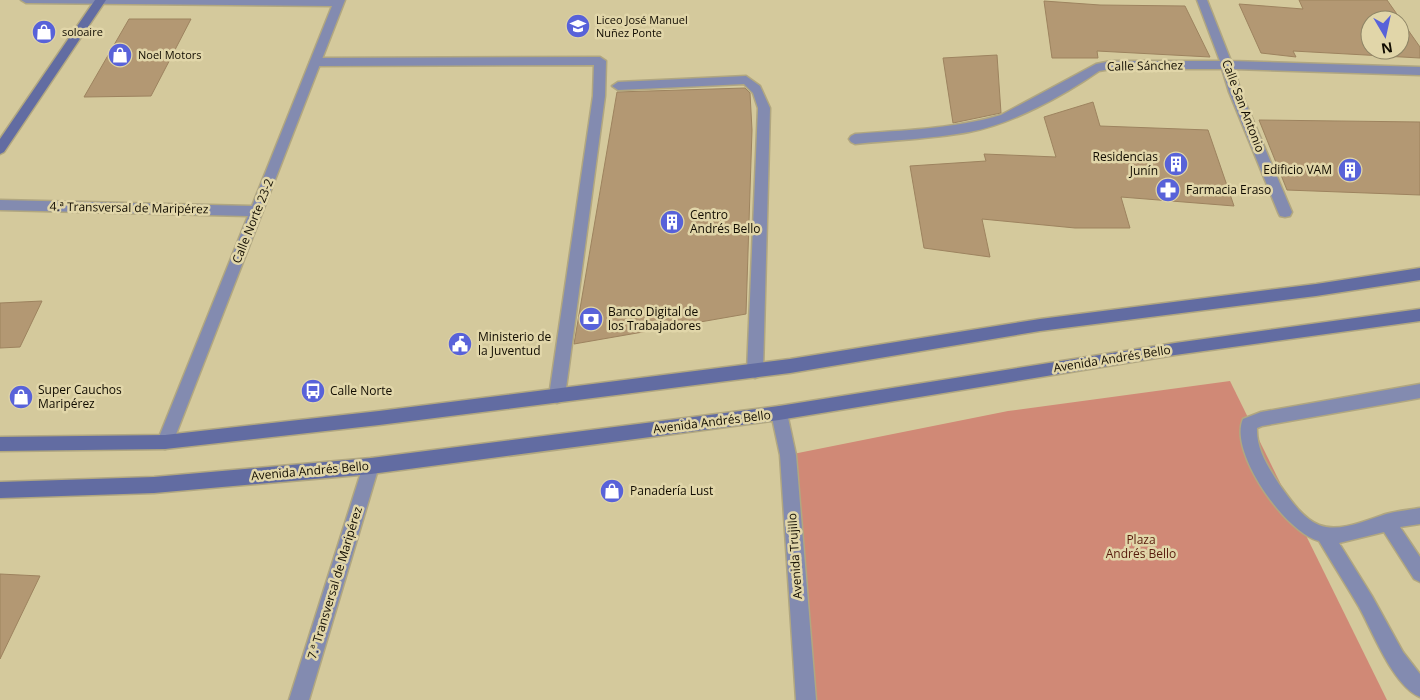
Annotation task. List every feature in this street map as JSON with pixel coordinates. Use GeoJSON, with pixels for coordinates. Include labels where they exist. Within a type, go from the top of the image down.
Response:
{"type":"FeatureCollection","features":[{"type":"Feature","properties":{"kind":"street"},"geometry":{"type":"LineString","coordinates":[[26,0],[339,2]]}},
{"type":"Feature","properties":{"kind":"street","name":"Calle San Antonio"},"geometry":{"type":"LineString","coordinates":[[1202,0],[1227,65],[1235,92],[1285,212]]}},
{"type":"Feature","properties":{"kind":"street"},"geometry":{"type":"LineString","coordinates":[[0,150],[100,1]]}},
{"type":"Feature","properties":{"kind":"street","name":"Calle Norte 23-2"},"geometry":{"type":"LineString","coordinates":[[166,442],[339,2]]}},
{"type":"Feature","properties":{"kind":"street"},"geometry":{"type":"LineString","coordinates":[[316,62],[600,61],[599,96],[557,396]]}},
{"type":"Feature","properties":{"kind":"street","name":"Calle Sánchez"},"geometry":{"type":"LineString","coordinates":[[855,139],[968,128],[989,123],[1005,118],[1081,78],[1096,68],[1111,65],[1227,65],[1420,71]]}},
{"type":"Feature","properties":{"kind":"street"},"geometry":{"type":"LineString","coordinates":[[618,86],[746,80],[754,85],[760,93],[764,108],[755,371]]}},
{"type":"Feature","properties":{"kind":"street","name":"4.ª Transversal de Maripérez"},"geometry":{"type":"LineString","coordinates":[[0,205],[258,211]]}},
{"type":"Feature","properties":{"kind":"street"},"geometry":{"type":"LineString","coordinates":[[0,444],[166,442],[379,418],[755,371],[1040,325],[1316,290],[1420,274]]}},
{"type":"Feature","properties":{"kind":"street","name":"Avenida Andrés Bello"},"geometry":{"type":"LineString","coordinates":[[0,490],[154,485],[371,466],[779,413],[1175,349],[1420,315]]}},
{"type":"Feature","properties":{"kind":"street"},"geometry":{"type":"LineString","coordinates":[[1420,391],[1261,419],[1249,424],[1249,441],[1259,464],[1276,494],[1308,530],[1325,536],[1359,531],[1387,522],[1420,516]]}},
{"type":"Feature","properties":{"kind":"street","name":"Avenida Trujillo"},"geometry":{"type":"LineString","coordinates":[[779,413],[788,455],[806,700]]}},
{"type":"Feature","properties":{"kind":"street","name":"7.ª Transversal de Maripérez"},"geometry":{"type":"LineString","coordinates":[[299,700],[371,466]]}},
{"type":"Feature","properties":{"kind":"street"},"geometry":{"type":"LineString","coordinates":[[1387,522],[1420,573]]}},
{"type":"Feature","properties":{"kind":"street"},"geometry":{"type":"LineString","coordinates":[[1325,536],[1398,661],[1408,676],[1420,688]]}},
{"type":"Feature","properties":{"kind":"green space","name":"Plaza Andrés Bello"},"geometry":{"type":"Polygon","coordinates":[[[1230,381],[1387,700],[806,700],[788,455],[1008,411],[1230,381]]]}},
{"type":"Feature","properties":{"kind":"building"},"geometry":{"type":"Polygon","coordinates":[[[1299,0],[1387,0],[1394,10],[1360,10],[1360,55],[1293,51],[1296,57],[1261,53],[1239,4],[1303,9],[1299,0]]]}},
{"type":"Feature","properties":{"kind":"building"},"geometry":{"type":"Polygon","coordinates":[[[1044,1],[1100,5],[1185,6],[1210,57],[1097,51],[1098,58],[1052,58],[1044,1]]]}},
{"type":"Feature","properties":{"kind":"building"},"geometry":{"type":"Polygon","coordinates":[[[129,19],[191,19],[151,96],[84,97],[129,19]]]}},
{"type":"Feature","properties":{"kind":"building"},"geometry":{"type":"Polygon","coordinates":[[[1410,33],[1420,47],[1420,58],[1410,57],[1410,33]]]}},
{"type":"Feature","properties":{"kind":"building"},"geometry":{"type":"Polygon","coordinates":[[[997,55],[1001,113],[953,123],[943,58],[997,55]]]}},
{"type":"Feature","properties":{"kind":"building","name":"Centro Andrés Bello"},"geometry":{"type":"Polygon","coordinates":[[[745,88],[750,93],[752,130],[746,314],[574,344],[617,92],[745,88]]]}},
{"type":"Feature","properties":{"kind":"building"},"geometry":{"type":"Polygon","coordinates":[[[1093,102],[1100,126],[1208,130],[1234,206],[1121,197],[1130,228],[1075,228],[982,219],[990,257],[924,248],[910,166],[986,161],[984,154],[1056,157],[1044,117],[1093,102]]]}},
{"type":"Feature","properties":{"kind":"building","name":"Edificio VAM"},"geometry":{"type":"Polygon","coordinates":[[[1259,120],[1420,122],[1420,195],[1287,190],[1259,120]]]}},
{"type":"Feature","properties":{"kind":"building"},"geometry":{"type":"Polygon","coordinates":[[[42,301],[20,347],[0,348],[0,303],[42,301]]]}},
{"type":"Feature","properties":{"kind":"building"},"geometry":{"type":"Polygon","coordinates":[[[0,574],[40,576],[0,659],[0,574]]]}},
{"type":"Feature","properties":{"kind":"place","name":"Liceo José Manuel Nuñez Ponte"},"geometry":{"type":"Point","coordinates":[578,26]}},
{"type":"Feature","properties":{"kind":"place","name":"soloaire"},"geometry":{"type":"Point","coordinates":[44,32]}},
{"type":"Feature","properties":{"kind":"place","name":"Noel Motors"},"geometry":{"type":"Point","coordinates":[120,55]}},
{"type":"Feature","properties":{"kind":"place","name":"Residencias Junín"},"geometry":{"type":"Point","coordinates":[1176,164]}},
{"type":"Feature","properties":{"kind":"place","name":"Edificio VAM"},"geometry":{"type":"Point","coordinates":[1350,170]}},
{"type":"Feature","properties":{"kind":"place","name":"Farmacia Eraso"},"geometry":{"type":"Point","coordinates":[1168,190]}},
{"type":"Feature","properties":{"kind":"place","name":"Centro Andrés Bello"},"geometry":{"type":"Point","coordinates":[672,222]}},
{"type":"Feature","properties":{"kind":"place","name":"Banco Digital de los Trabajadores"},"geometry":{"type":"Point","coordinates":[591,319]}},
{"type":"Feature","properties":{"kind":"place","name":"Ministerio de la Juventud"},"geometry":{"type":"Point","coordinates":[460,344]}},
{"type":"Feature","properties":{"kind":"place","name":"Calle Norte"},"geometry":{"type":"Point","coordinates":[313,391]}},
{"type":"Feature","properties":{"kind":"place","name":"Super Cauchos Maripérez"},"geometry":{"type":"Point","coordinates":[21,397]}},
{"type":"Feature","properties":{"kind":"place","name":"Panadería Lust"},"geometry":{"type":"Point","coordinates":[612,491]}}]}
